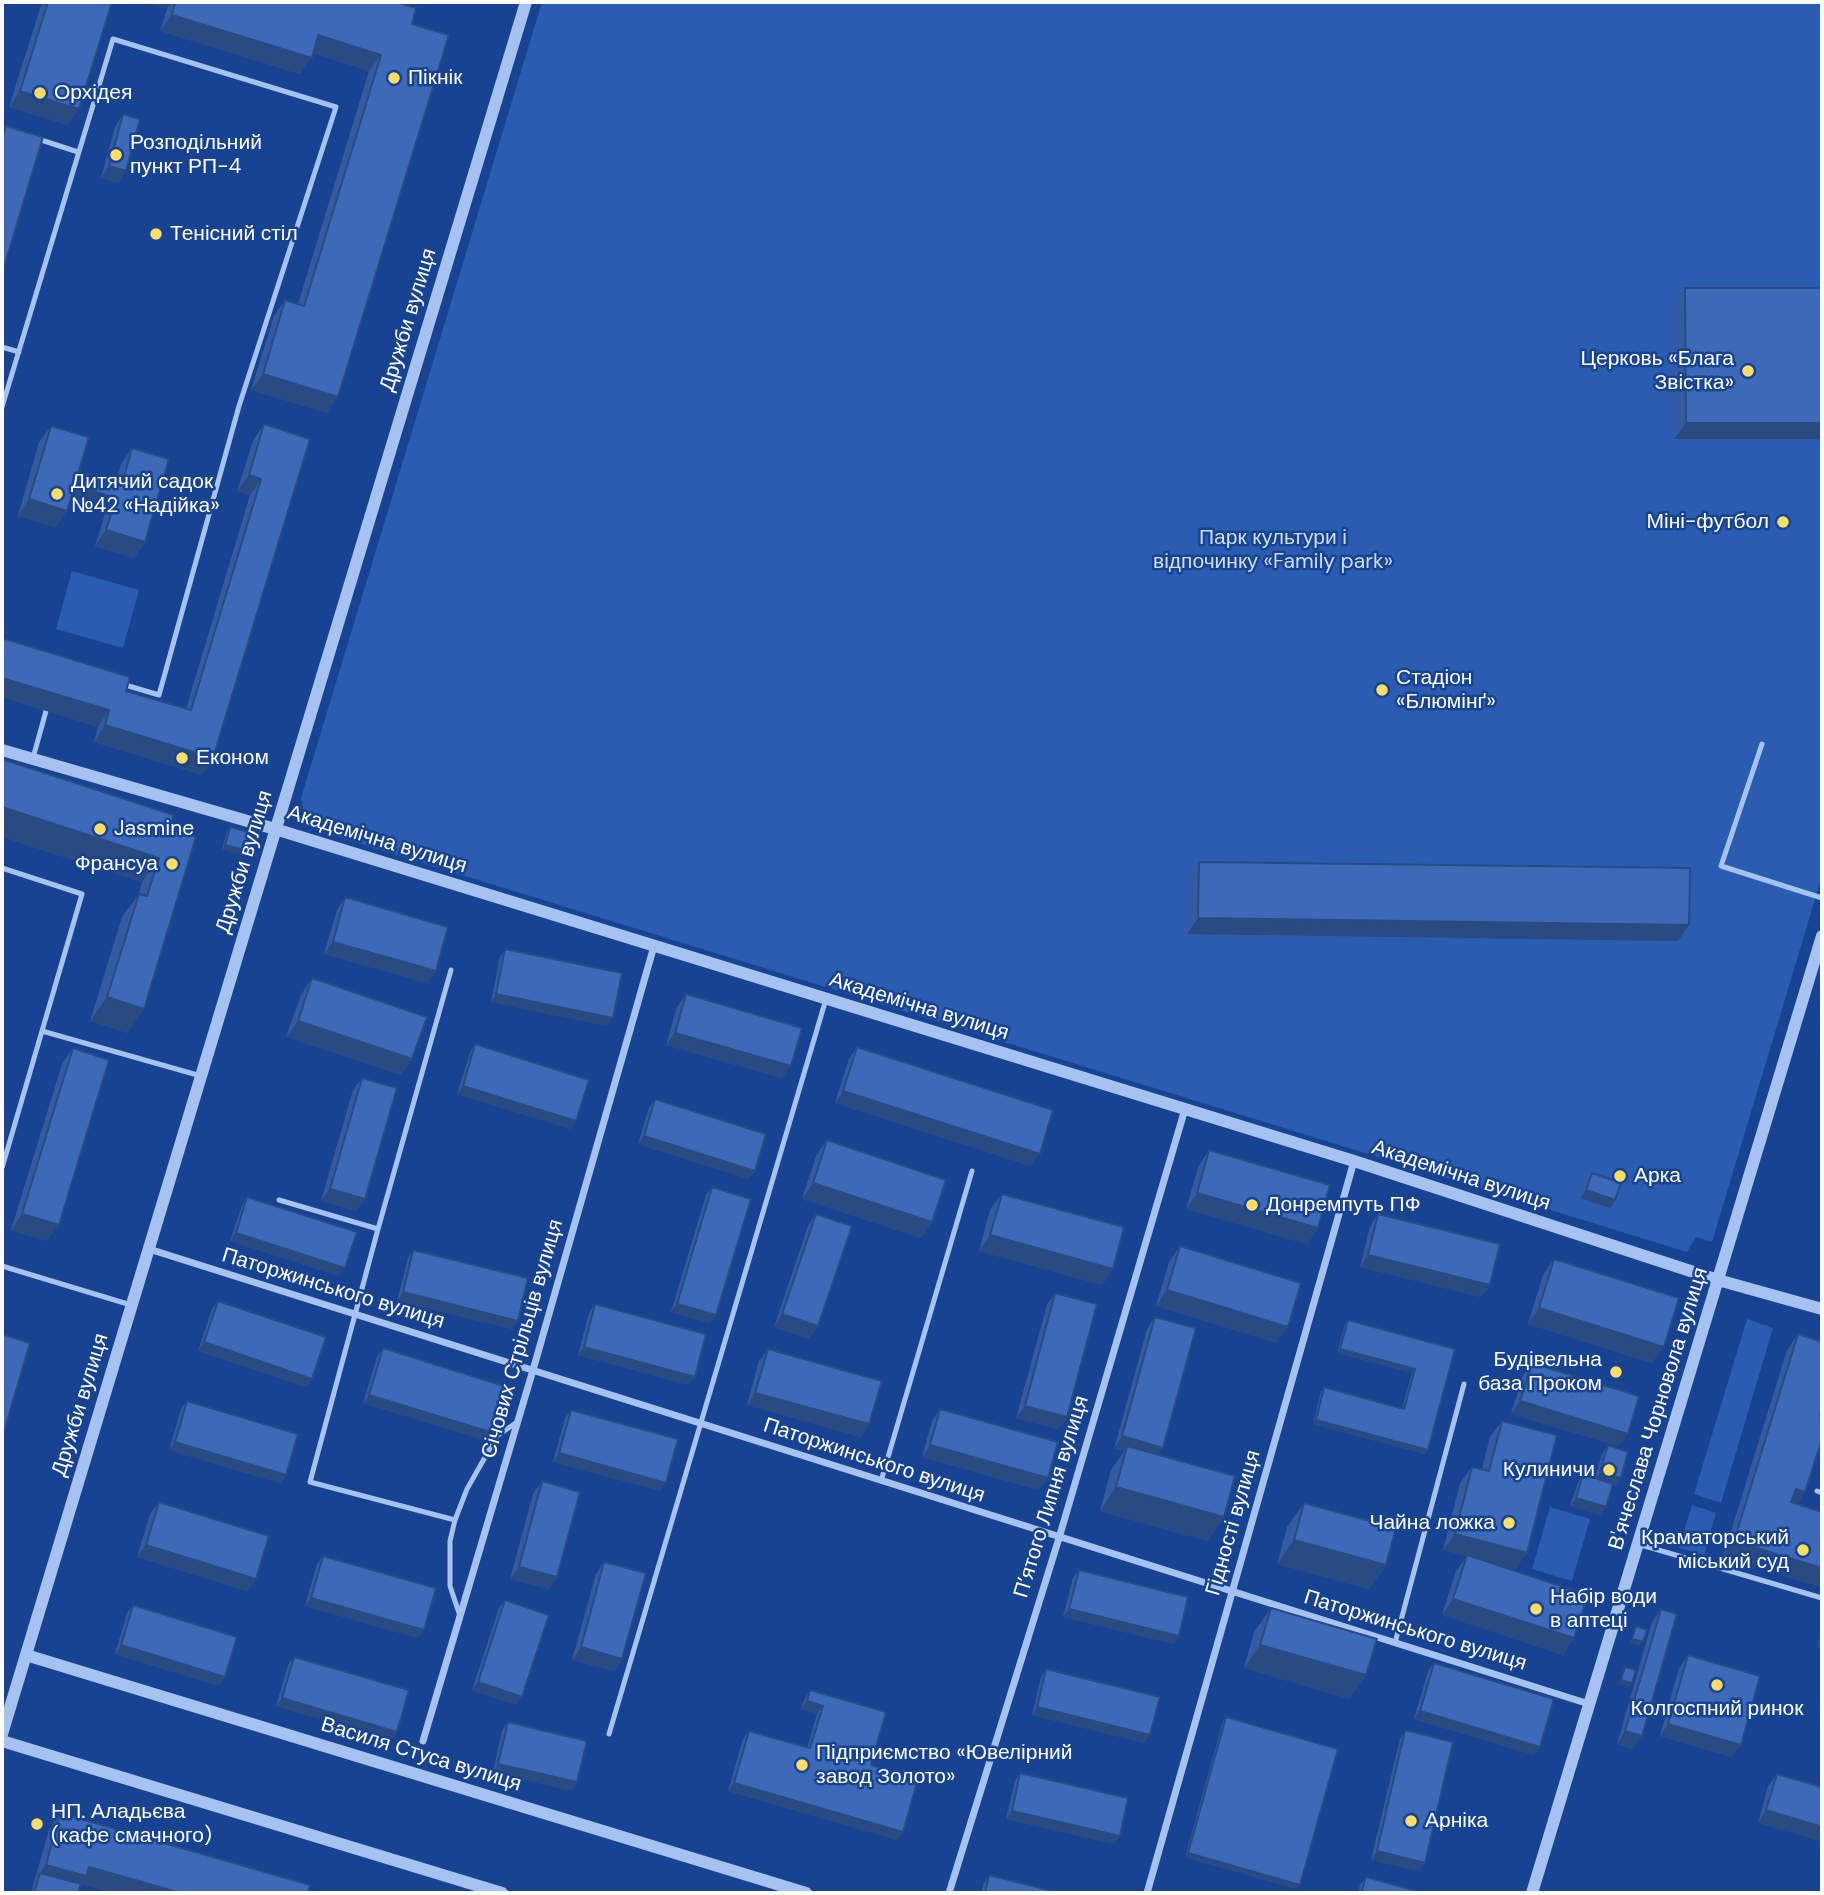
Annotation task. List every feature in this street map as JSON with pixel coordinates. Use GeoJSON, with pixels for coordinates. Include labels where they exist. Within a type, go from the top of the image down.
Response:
{"type":"FeatureCollection","features":[{"type":"Feature","properties":{"kind":"street","name":"Дружби вулиця"},"geometry":{"type":"LineString","coordinates":[[2,1734],[7,1696],[26,1654],[526,2]]}},
{"type":"Feature","properties":{"kind":"street","name":"Академічна вулиця"},"geometry":{"type":"LineString","coordinates":[[2,750],[275,829],[1354,1161],[1718,1280],[1822,1309]]}},
{"type":"Feature","properties":{"kind":"street","name":"В'ячеслава Чорновола вулиця"},"geometry":{"type":"LineString","coordinates":[[1532,1893],[1822,936]]}},
{"type":"Feature","properties":{"kind":"street","name":"Січових Стрільців вулиця"},"geometry":{"type":"LineString","coordinates":[[423,1741],[518,1422],[654,946]]}},
{"type":"Feature","properties":{"kind":"street","name":"П’ятого Липня вулиця"},"geometry":{"type":"LineString","coordinates":[[949,1893],[1059,1538],[1185,1109]]}},
{"type":"Feature","properties":{"kind":"street","name":"Гідності вулиця"},"geometry":{"type":"LineString","coordinates":[[1147,1893],[1354,1161]]}},
{"type":"Feature","properties":{"kind":"street","name":"Паторжинського вулиця"},"geometry":{"type":"LineString","coordinates":[[149,1249],[1589,1704]]}},
{"type":"Feature","properties":{"kind":"street","name":"Василя Стуса вулиця"},"geometry":{"type":"LineString","coordinates":[[26,1654],[806,1893]]}},
{"type":"Feature","properties":{"kind":"street"},"geometry":{"type":"LineString","coordinates":[[2,1741],[502,1893]]}},
{"type":"Feature","properties":{"kind":"lane"},"geometry":{"type":"LineString","coordinates":[[2,407],[113,39],[336,107],[239,406],[159,695],[109,680]]}},
{"type":"Feature","properties":{"kind":"lane"},"geometry":{"type":"LineString","coordinates":[[27,135],[78,152]]}},
{"type":"Feature","properties":{"kind":"lane"},"geometry":{"type":"LineString","coordinates":[[2,346],[19,352]]}},
{"type":"Feature","properties":{"kind":"lane"},"geometry":{"type":"LineString","coordinates":[[32,759],[46,711]]}},
{"type":"Feature","properties":{"kind":"lane"},"geometry":{"type":"LineString","coordinates":[[1762,744],[1721,866],[1822,898]]}},
{"type":"Feature","properties":{"kind":"lane"},"geometry":{"type":"LineString","coordinates":[[2,868],[82,894],[2,1168]]}},
{"type":"Feature","properties":{"kind":"lane"},"geometry":{"type":"LineString","coordinates":[[451,970],[310,1482],[455,1520]]}},
{"type":"Feature","properties":{"kind":"lane"},"geometry":{"type":"LineString","coordinates":[[609,1734],[826,999]]}},
{"type":"Feature","properties":{"kind":"lane"},"geometry":{"type":"LineString","coordinates":[[42,1031],[201,1076]]}},
{"type":"Feature","properties":{"kind":"lane"},"geometry":{"type":"LineString","coordinates":[[881,1481],[972,1171]]}},
{"type":"Feature","properties":{"kind":"lane"},"geometry":{"type":"LineString","coordinates":[[278,1200],[378,1229]]}},
{"type":"Feature","properties":{"kind":"lane"},"geometry":{"type":"LineString","coordinates":[[2,1266],[131,1305]]}},
{"type":"Feature","properties":{"kind":"lane"},"geometry":{"type":"LineString","coordinates":[[1395,1643],[1464,1384]]}},
{"type":"Feature","properties":{"kind":"lane"},"geometry":{"type":"LineString","coordinates":[[460,1616],[450,1586],[450,1541],[455,1520],[467,1489],[497,1436],[518,1422]]}},
{"type":"Feature","properties":{"kind":"lane"},"geometry":{"type":"LineString","coordinates":[[1638,1544],[1822,1598]]}},
{"type":"Feature","properties":{"kind":"green space","name":"Парк культури і відпочинку «Family park»"},"geometry":{"type":"Polygon","coordinates":[[[542,2],[1822,2],[1822,876],[1712,1242],[1696,1237],[1687,1252],[319,831],[305,818],[301,798],[542,2]]]}},
{"type":"Feature","properties":{"kind":"green space"},"geometry":{"type":"Polygon","coordinates":[[[72,571],[139,590],[123,648],[56,629],[72,571]]]}},
{"type":"Feature","properties":{"kind":"green space"},"geometry":{"type":"Polygon","coordinates":[[[1747,1319],[1773,1328],[1721,1503],[1694,1494],[1747,1319]]]}},
{"type":"Feature","properties":{"kind":"green space"},"geometry":{"type":"Polygon","coordinates":[[[1692,1505],[1716,1513],[1704,1555],[1679,1548],[1692,1505]]]}},
{"type":"Feature","properties":{"kind":"green space"},"geometry":{"type":"Polygon","coordinates":[[[1550,1507],[1590,1519],[1572,1581],[1532,1569],[1550,1507]]]}},
{"type":"Feature","properties":{"kind":"building"},"geometry":{"type":"Polygon","coordinates":[[[48,2],[112,2],[79,109],[20,91],[48,2]]]}},
{"type":"Feature","properties":{"kind":"building"},"geometry":{"type":"Polygon","coordinates":[[[175,2],[396,2],[416,8],[412,24],[449,35],[338,397],[263,374],[285,300],[304,306],[381,55],[318,35],[312,58],[172,15],[175,2]]]}},
{"type":"Feature","properties":{"kind":"building"},"geometry":{"type":"Polygon","coordinates":[[[123,114],[140,119],[126,171],[109,166],[123,114]]]}},
{"type":"Feature","properties":{"kind":"building"},"geometry":{"type":"Polygon","coordinates":[[[6,126],[43,137],[2,274],[2,140],[6,126]]]}},
{"type":"Feature","properties":{"kind":"building","name":"Церковь «Блага Звістка»"},"geometry":{"type":"Polygon","coordinates":[[[1685,288],[1822,288],[1822,423],[1686,423],[1685,288]]]}},
{"type":"Feature","properties":{"kind":"building"},"geometry":{"type":"Polygon","coordinates":[[[264,424],[310,439],[213,758],[105,725],[109,710],[2,678],[2,638],[130,677],[126,691],[191,710],[261,479],[249,475],[264,424]]]}},
{"type":"Feature","properties":{"kind":"building","name":"Дитячий садок №42 «Надійка»"},"geometry":{"type":"Polygon","coordinates":[[[51,426],[89,437],[79,471],[122,484],[132,448],[169,459],[145,542],[106,530],[116,498],[75,486],[67,511],[29,499],[51,426]]]}},
{"type":"Feature","properties":{"kind":"building"},"geometry":{"type":"Polygon","coordinates":[[[2,759],[174,815],[170,829],[196,837],[144,1009],[107,997],[139,894],[147,896],[159,858],[2,807],[2,759]]]}},
{"type":"Feature","properties":{"kind":"building"},"geometry":{"type":"Polygon","coordinates":[[[230,827],[249,832],[244,850],[225,845],[230,827]]]}},
{"type":"Feature","properties":{"kind":"building"},"geometry":{"type":"Polygon","coordinates":[[[1199,862],[1690,868],[1689,925],[1198,918],[1199,862]]]}},
{"type":"Feature","properties":{"kind":"building"},"geometry":{"type":"Polygon","coordinates":[[[345,897],[448,927],[436,971],[333,942],[345,897]]]}},
{"type":"Feature","properties":{"kind":"building"},"geometry":{"type":"Polygon","coordinates":[[[505,949],[622,973],[613,1018],[496,994],[505,949]]]}},
{"type":"Feature","properties":{"kind":"building"},"geometry":{"type":"Polygon","coordinates":[[[312,978],[427,1017],[412,1059],[298,1021],[312,978]]]}},
{"type":"Feature","properties":{"kind":"building"},"geometry":{"type":"Polygon","coordinates":[[[686,994],[802,1028],[791,1066],[675,1033],[686,994]]]}},
{"type":"Feature","properties":{"kind":"building"},"geometry":{"type":"Polygon","coordinates":[[[475,1044],[589,1080],[576,1121],[463,1086],[475,1044]]]}},
{"type":"Feature","properties":{"kind":"building"},"geometry":{"type":"Polygon","coordinates":[[[857,1047],[1053,1110],[1040,1154],[843,1091],[857,1047]]]}},
{"type":"Feature","properties":{"kind":"building"},"geometry":{"type":"Polygon","coordinates":[[[73,1048],[109,1060],[59,1225],[22,1214],[73,1048]]]}},
{"type":"Feature","properties":{"kind":"building"},"geometry":{"type":"Polygon","coordinates":[[[362,1078],[397,1088],[365,1199],[330,1189],[362,1078]]]}},
{"type":"Feature","properties":{"kind":"building"},"geometry":{"type":"Polygon","coordinates":[[[655,1099],[766,1134],[755,1171],[644,1136],[655,1099]]]}},
{"type":"Feature","properties":{"kind":"building"},"geometry":{"type":"Polygon","coordinates":[[[827,1140],[946,1180],[932,1222],[813,1183],[827,1140]]]}},
{"type":"Feature","properties":{"kind":"building"},"geometry":{"type":"Polygon","coordinates":[[[1209,1150],[1330,1185],[1318,1228],[1197,1193],[1209,1150]]]}},
{"type":"Feature","properties":{"kind":"building"},"geometry":{"type":"Polygon","coordinates":[[[1592,1173],[1621,1183],[1615,1200],[1586,1190],[1592,1173]]]}},
{"type":"Feature","properties":{"kind":"building"},"geometry":{"type":"Polygon","coordinates":[[[712,1187],[751,1199],[716,1315],[677,1304],[712,1187]]]}},
{"type":"Feature","properties":{"kind":"building"},"geometry":{"type":"Polygon","coordinates":[[[1002,1194],[1124,1227],[1113,1269],[990,1235],[1002,1194]]]}},
{"type":"Feature","properties":{"kind":"building"},"geometry":{"type":"Polygon","coordinates":[[[247,1197],[357,1232],[345,1268],[236,1233],[247,1197]]]}},
{"type":"Feature","properties":{"kind":"building"},"geometry":{"type":"Polygon","coordinates":[[[816,1214],[852,1226],[818,1326],[782,1314],[816,1214]]]}},
{"type":"Feature","properties":{"kind":"building"},"geometry":{"type":"Polygon","coordinates":[[[1378,1214],[1500,1244],[1490,1285],[1368,1255],[1378,1214]]]}},
{"type":"Feature","properties":{"kind":"building"},"geometry":{"type":"Polygon","coordinates":[[[1180,1246],[1301,1283],[1288,1327],[1167,1290],[1180,1246]]]}},
{"type":"Feature","properties":{"kind":"building"},"geometry":{"type":"Polygon","coordinates":[[[413,1250],[528,1278],[518,1321],[403,1292],[413,1250]]]}},
{"type":"Feature","properties":{"kind":"building"},"geometry":{"type":"Polygon","coordinates":[[[1554,1259],[1679,1298],[1664,1347],[1539,1308],[1554,1259]]]}},
{"type":"Feature","properties":{"kind":"building"},"geometry":{"type":"Polygon","coordinates":[[[1055,1293],[1097,1304],[1067,1417],[1025,1406],[1055,1293]]]}},
{"type":"Feature","properties":{"kind":"building"},"geometry":{"type":"Polygon","coordinates":[[[218,1301],[326,1337],[312,1379],[204,1342],[218,1301]]]}},
{"type":"Feature","properties":{"kind":"building"},"geometry":{"type":"Polygon","coordinates":[[[595,1304],[706,1334],[695,1377],[584,1347],[595,1304]]]}},
{"type":"Feature","properties":{"kind":"building"},"geometry":{"type":"Polygon","coordinates":[[[1155,1317],[1196,1328],[1163,1448],[1122,1436],[1155,1317]]]}},
{"type":"Feature","properties":{"kind":"building"},"geometry":{"type":"Polygon","coordinates":[[[1348,1320],[1455,1349],[1428,1450],[1316,1420],[1324,1387],[1404,1409],[1415,1369],[1340,1349],[1348,1320]]]}},
{"type":"Feature","properties":{"kind":"building"},"geometry":{"type":"Polygon","coordinates":[[[2,1334],[30,1343],[2,1438],[2,1334]]]}},
{"type":"Feature","properties":{"kind":"building"},"geometry":{"type":"Polygon","coordinates":[[[1798,1334],[1822,1342],[1822,1439],[1805,1492],[1796,1489],[1791,1502],[1822,1512],[1822,1568],[1734,1541],[1798,1334]]]}},
{"type":"Feature","properties":{"kind":"building"},"geometry":{"type":"Polygon","coordinates":[[[383,1348],[504,1386],[490,1432],[369,1395],[383,1348]]]}},
{"type":"Feature","properties":{"kind":"building"},"geometry":{"type":"Polygon","coordinates":[[[768,1349],[882,1381],[869,1424],[755,1393],[768,1349]]]}},
{"type":"Feature","properties":{"kind":"building"},"geometry":{"type":"Polygon","coordinates":[[[1532,1363],[1639,1396],[1628,1434],[1520,1401],[1532,1363]]]}},
{"type":"Feature","properties":{"kind":"building"},"geometry":{"type":"Polygon","coordinates":[[[187,1401],[298,1434],[286,1475],[175,1442],[187,1401]]]}},
{"type":"Feature","properties":{"kind":"building"},"geometry":{"type":"Polygon","coordinates":[[[940,1409],[1058,1442],[1048,1478],[930,1445],[940,1409]]]}},
{"type":"Feature","properties":{"kind":"building"},"geometry":{"type":"Polygon","coordinates":[[[571,1410],[678,1439],[666,1483],[559,1453],[571,1410]]]}},
{"type":"Feature","properties":{"kind":"building"},"geometry":{"type":"Polygon","coordinates":[[[1502,1421],[1557,1435],[1527,1553],[1455,1534],[1472,1467],[1489,1471],[1502,1421]]]}},
{"type":"Feature","properties":{"kind":"building"},"geometry":{"type":"Polygon","coordinates":[[[1608,1445],[1628,1452],[1621,1478],[1600,1472],[1608,1445]]]}},
{"type":"Feature","properties":{"kind":"building"},"geometry":{"type":"Polygon","coordinates":[[[1127,1446],[1235,1476],[1224,1517],[1116,1487],[1127,1446]]]}},
{"type":"Feature","properties":{"kind":"building"},"geometry":{"type":"Polygon","coordinates":[[[1583,1474],[1613,1484],[1606,1507],[1576,1498],[1583,1474]]]}},
{"type":"Feature","properties":{"kind":"building"},"geometry":{"type":"Polygon","coordinates":[[[542,1481],[580,1492],[557,1577],[519,1567],[542,1481]]]}},
{"type":"Feature","properties":{"kind":"building"},"geometry":{"type":"Polygon","coordinates":[[[159,1502],[269,1536],[256,1579],[146,1545],[159,1502]]]}},
{"type":"Feature","properties":{"kind":"building"},"geometry":{"type":"Polygon","coordinates":[[[1304,1503],[1396,1528],[1386,1565],[1294,1540],[1304,1503]]]}},
{"type":"Feature","properties":{"kind":"building"},"geometry":{"type":"Polygon","coordinates":[[[1467,1555],[1588,1595],[1574,1638],[1453,1599],[1467,1555]]]}},
{"type":"Feature","properties":{"kind":"building"},"geometry":{"type":"Polygon","coordinates":[[[323,1556],[436,1588],[424,1630],[311,1598],[323,1556]]]}},
{"type":"Feature","properties":{"kind":"building"},"geometry":{"type":"Polygon","coordinates":[[[604,1562],[646,1573],[622,1659],[581,1647],[604,1562]]]}},
{"type":"Feature","properties":{"kind":"building"},"geometry":{"type":"Polygon","coordinates":[[[1079,1570],[1188,1597],[1179,1636],[1069,1609],[1079,1570]]]}},
{"type":"Feature","properties":{"kind":"building"},"geometry":{"type":"Polygon","coordinates":[[[505,1600],[549,1615],[522,1697],[478,1682],[505,1600]]]}},
{"type":"Feature","properties":{"kind":"building"},"geometry":{"type":"Polygon","coordinates":[[[133,1605],[237,1637],[225,1677],[121,1645],[133,1605]]]}},
{"type":"Feature","properties":{"kind":"building"},"geometry":{"type":"Polygon","coordinates":[[[1271,1608],[1377,1639],[1366,1675],[1260,1645],[1271,1608]]]}},
{"type":"Feature","properties":{"kind":"building"},"geometry":{"type":"Polygon","coordinates":[[[1661,1609],[1677,1614],[1642,1736],[1625,1731],[1661,1609]]]}},
{"type":"Feature","properties":{"kind":"building"},"geometry":{"type":"Polygon","coordinates":[[[1636,1626],[1647,1630],[1643,1642],[1632,1639],[1636,1626]]]}},
{"type":"Feature","properties":{"kind":"building"},"geometry":{"type":"Polygon","coordinates":[[[1688,1655],[1760,1676],[1741,1745],[1668,1724],[1688,1655]]]}},
{"type":"Feature","properties":{"kind":"building"},"geometry":{"type":"Polygon","coordinates":[[[294,1657],[409,1690],[397,1732],[282,1698],[294,1657]]]}},
{"type":"Feature","properties":{"kind":"building"},"geometry":{"type":"Polygon","coordinates":[[[1434,1663],[1554,1699],[1540,1747],[1420,1711],[1434,1663]]]}},
{"type":"Feature","properties":{"kind":"building"},"geometry":{"type":"Polygon","coordinates":[[[1625,1667],[1636,1670],[1632,1683],[1621,1680],[1625,1667]]]}},
{"type":"Feature","properties":{"kind":"building"},"geometry":{"type":"Polygon","coordinates":[[[1046,1669],[1160,1697],[1150,1735],[1037,1707],[1046,1669]]]}},
{"type":"Feature","properties":{"kind":"building","name":"Підприємство «Ювелірний завод Золото»"},"geometry":{"type":"Polygon","coordinates":[[[810,1690],[886,1712],[871,1765],[918,1779],[903,1832],[734,1783],[749,1731],[810,1748],[823,1706],[807,1701],[810,1690]]]}},
{"type":"Feature","properties":{"kind":"building"},"geometry":{"type":"Polygon","coordinates":[[[1226,1717],[1338,1749],[1300,1885],[1188,1853],[1226,1717]]]}},
{"type":"Feature","properties":{"kind":"building"},"geometry":{"type":"Polygon","coordinates":[[[508,1722],[587,1741],[577,1782],[498,1764],[508,1722]]]}},
{"type":"Feature","properties":{"kind":"building"},"geometry":{"type":"Polygon","coordinates":[[[1405,1730],[1453,1742],[1425,1863],[1377,1851],[1405,1730]]]}},
{"type":"Feature","properties":{"kind":"building"},"geometry":{"type":"Polygon","coordinates":[[[1020,1773],[1128,1798],[1120,1836],[1012,1811],[1020,1773]]]}},
{"type":"Feature","properties":{"kind":"building"},"geometry":{"type":"Polygon","coordinates":[[[1777,1774],[1822,1787],[1822,1827],[1766,1810],[1777,1774]]]}},
{"type":"Feature","properties":{"kind":"building"},"geometry":{"type":"Polygon","coordinates":[[[60,1813],[310,1885],[308,1893],[181,1893],[89,1867],[86,1876],[46,1865],[60,1813]]]}},
{"type":"Feature","properties":{"kind":"building"},"geometry":{"type":"Polygon","coordinates":[[[40,1873],[81,1884],[78,1893],[34,1893],[40,1873]]]}},
{"type":"Feature","properties":{"kind":"building"},"geometry":{"type":"Polygon","coordinates":[[[989,1875],[1060,1893],[985,1893],[989,1875]]]}},
{"type":"Feature","properties":{"kind":"building"},"geometry":{"type":"Polygon","coordinates":[[[1366,1877],[1424,1893],[1361,1893],[1366,1877]]]}},
{"type":"Feature","properties":{"kind":"place","name":"Пікнік"},"geometry":{"type":"Point","coordinates":[394,78]}},
{"type":"Feature","properties":{"kind":"place","name":"Орхідея"},"geometry":{"type":"Point","coordinates":[40,93]}},
{"type":"Feature","properties":{"kind":"place","name":"Розподільний пункт РП-4"},"geometry":{"type":"Point","coordinates":[116,155]}},
{"type":"Feature","properties":{"kind":"place","name":"Тенісний стіл"},"geometry":{"type":"Point","coordinates":[156,234]}},
{"type":"Feature","properties":{"kind":"place","name":"Церковь «Блага Звістка»"},"geometry":{"type":"Point","coordinates":[1748,371]}},
{"type":"Feature","properties":{"kind":"place","name":"Дитячий садок №42 «Надійка»"},"geometry":{"type":"Point","coordinates":[57,494]}},
{"type":"Feature","properties":{"kind":"place","name":"Міні-футбол"},"geometry":{"type":"Point","coordinates":[1783,522]}},
{"type":"Feature","properties":{"kind":"place","name":"Стадіон «Блюмінґ»"},"geometry":{"type":"Point","coordinates":[1382,690]}},
{"type":"Feature","properties":{"kind":"place","name":"Економ"},"geometry":{"type":"Point","coordinates":[182,758]}},
{"type":"Feature","properties":{"kind":"place","name":"Jasmine"},"geometry":{"type":"Point","coordinates":[100,829]}},
{"type":"Feature","properties":{"kind":"place","name":"Франсуа"},"geometry":{"type":"Point","coordinates":[172,864]}},
{"type":"Feature","properties":{"kind":"place","name":"Арка"},"geometry":{"type":"Point","coordinates":[1620,1176]}},
{"type":"Feature","properties":{"kind":"place","name":"Донремпуть ПФ"},"geometry":{"type":"Point","coordinates":[1252,1205]}},
{"type":"Feature","properties":{"kind":"place","name":"Будівельна база Проком"},"geometry":{"type":"Point","coordinates":[1616,1372]}},
{"type":"Feature","properties":{"kind":"place","name":"Кулиничи"},"geometry":{"type":"Point","coordinates":[1609,1470]}},
{"type":"Feature","properties":{"kind":"place","name":"Чайна ложка"},"geometry":{"type":"Point","coordinates":[1509,1523]}},
{"type":"Feature","properties":{"kind":"place","name":"Краматорський міський суд"},"geometry":{"type":"Point","coordinates":[1803,1550]}},
{"type":"Feature","properties":{"kind":"place","name":"Набір води в аптеці"},"geometry":{"type":"Point","coordinates":[1536,1609]}},
{"type":"Feature","properties":{"kind":"place","name":"Колгоспний ринок"},"geometry":{"type":"Point","coordinates":[1717,1685]}},
{"type":"Feature","properties":{"kind":"place","name":"Підприємство «Ювелірний завод Золото»"},"geometry":{"type":"Point","coordinates":[802,1765]}},
{"type":"Feature","properties":{"kind":"place","name":"Арніка"},"geometry":{"type":"Point","coordinates":[1411,1821]}},
{"type":"Feature","properties":{"kind":"place","name":"НП. Аладьєва (кафе смачного)"},"geometry":{"type":"Point","coordinates":[37,1824]}}]}
